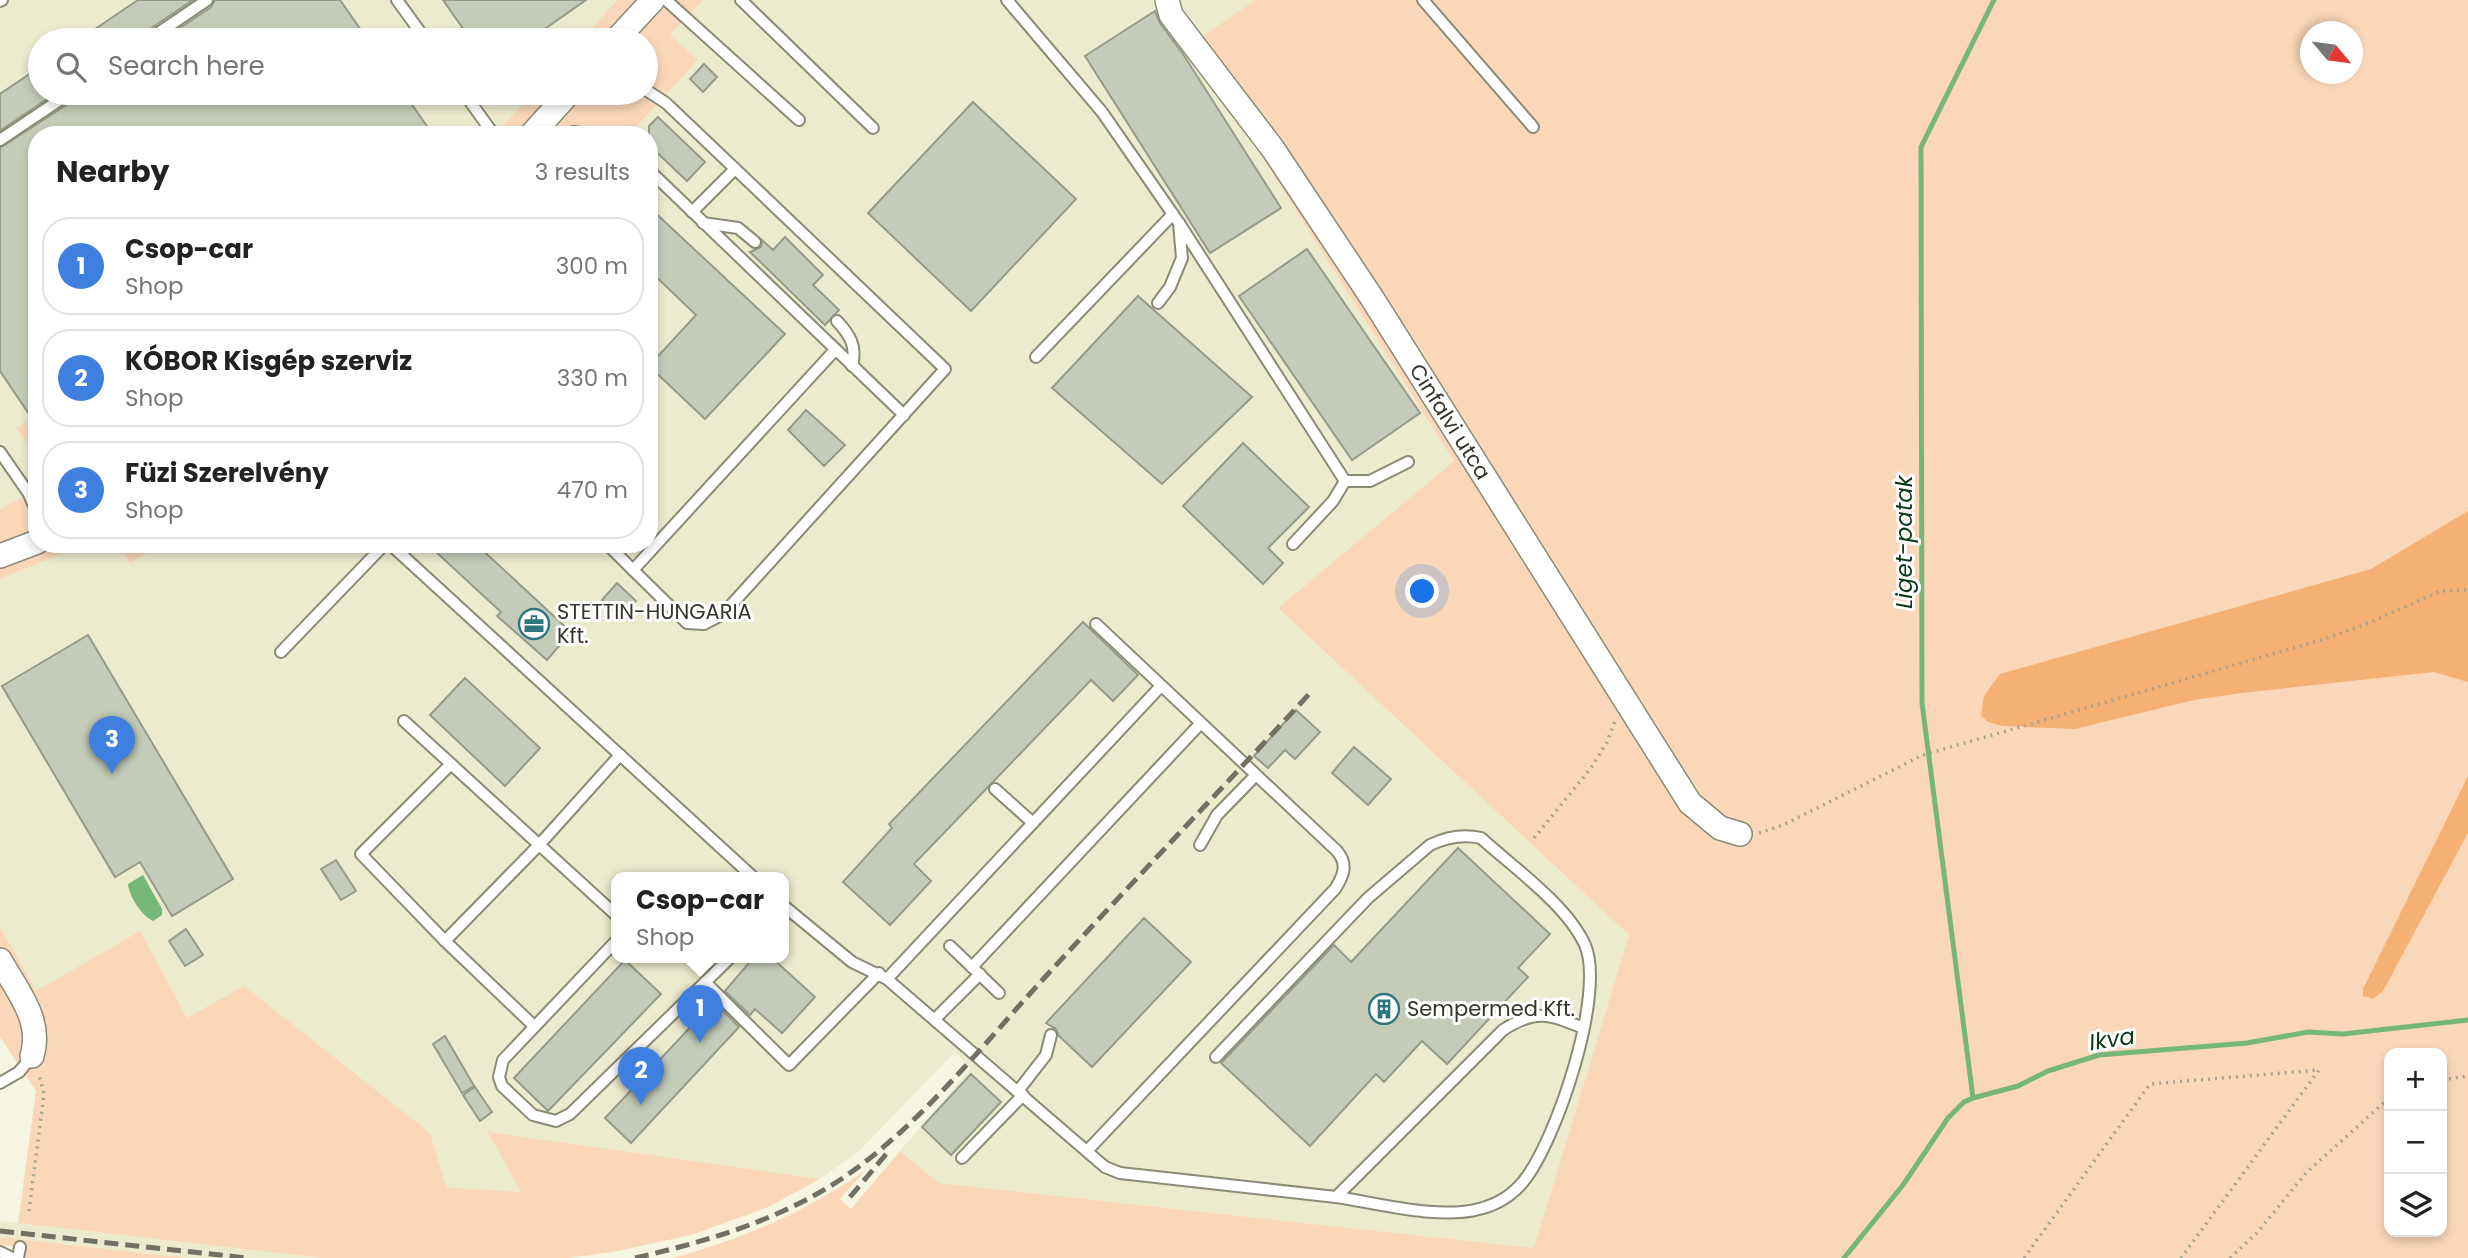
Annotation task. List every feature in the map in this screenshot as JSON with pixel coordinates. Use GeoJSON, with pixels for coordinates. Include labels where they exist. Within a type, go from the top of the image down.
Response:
{"type":"FeatureCollection","features":[{"type":"Feature","properties":{"kind":"street"},"geometry":{"type":"LineString","coordinates":[[627,28],[653,0]]}},
{"type":"Feature","properties":{"kind":"street","name":"Cinfalvi utca"},"geometry":{"type":"LineString","coordinates":[[1167,0],[1171,15],[1273,149],[1372,298],[1690,803],[1720,828],[1740,834]]}},
{"type":"Feature","properties":{"kind":"street"},"geometry":{"type":"LineString","coordinates":[[539,126],[558,105]]}},
{"type":"Feature","properties":{"kind":"street"},"geometry":{"type":"LineString","coordinates":[[0,556],[28,545]]}},
{"type":"Feature","properties":{"kind":"street"},"geometry":{"type":"LineString","coordinates":[[0,960],[32,1018],[35,1036],[32,1056]]}},
{"type":"Feature","properties":{"kind":"lane"},"geometry":{"type":"LineString","coordinates":[[166,28],[207,0]]}},
{"type":"Feature","properties":{"kind":"lane"},"geometry":{"type":"LineString","coordinates":[[397,0],[417,28]]}},
{"type":"Feature","properties":{"kind":"lane"},"geometry":{"type":"LineString","coordinates":[[666,0],[799,120]]}},
{"type":"Feature","properties":{"kind":"lane"},"geometry":{"type":"LineString","coordinates":[[741,0],[873,128]]}},
{"type":"Feature","properties":{"kind":"lane"},"geometry":{"type":"LineString","coordinates":[[1007,0],[1102,112],[1176,218],[1345,481]]}},
{"type":"Feature","properties":{"kind":"lane"},"geometry":{"type":"LineString","coordinates":[[1423,0],[1533,127]]}},
{"type":"Feature","properties":{"kind":"lane"},"geometry":{"type":"LineString","coordinates":[[616,553],[688,622],[704,624],[723,614],[945,369],[658,98]]}},
{"type":"Feature","properties":{"kind":"lane"},"geometry":{"type":"LineString","coordinates":[[0,140],[52,105]]}},
{"type":"Feature","properties":{"kind":"lane"},"geometry":{"type":"LineString","coordinates":[[473,105],[488,126]]}},
{"type":"Feature","properties":{"kind":"lane"},"geometry":{"type":"LineString","coordinates":[[692,212],[734,170]]}},
{"type":"Feature","properties":{"kind":"lane"},"geometry":{"type":"LineString","coordinates":[[658,179],[904,415]]}},
{"type":"Feature","properties":{"kind":"lane"},"geometry":{"type":"LineString","coordinates":[[1158,303],[1170,287],[1182,258],[1176,218]]}},
{"type":"Feature","properties":{"kind":"lane"},"geometry":{"type":"LineString","coordinates":[[1036,357],[1176,218]]}},
{"type":"Feature","properties":{"kind":"lane"},"geometry":{"type":"LineString","coordinates":[[703,223],[738,228],[755,242]]}},
{"type":"Feature","properties":{"kind":"lane"},"geometry":{"type":"LineString","coordinates":[[837,321],[855,349],[852,366]]}},
{"type":"Feature","properties":{"kind":"lane"},"geometry":{"type":"LineString","coordinates":[[658,544],[835,350]]}},
{"type":"Feature","properties":{"kind":"lane"},"geometry":{"type":"LineString","coordinates":[[0,452],[28,493]]}},
{"type":"Feature","properties":{"kind":"lane"},"geometry":{"type":"LineString","coordinates":[[1345,481],[1370,481],[1408,461]]}},
{"type":"Feature","properties":{"kind":"lane"},"geometry":{"type":"LineString","coordinates":[[1293,544],[1333,501],[1345,481]]}},
{"type":"Feature","properties":{"kind":"lane"},"geometry":{"type":"LineString","coordinates":[[281,652],[378,553]]}},
{"type":"Feature","properties":{"kind":"lane"},"geometry":{"type":"LineString","coordinates":[[397,553],[747,872]]}},
{"type":"Feature","properties":{"kind":"lane"},"geometry":{"type":"LineString","coordinates":[[634,570],[650,553]]}},
{"type":"Feature","properties":{"kind":"lane"},"geometry":{"type":"LineString","coordinates":[[1087,1151],[1341,880],[1344,866],[1337,851],[1096,624]]}},
{"type":"Feature","properties":{"kind":"lane"},"geometry":{"type":"LineString","coordinates":[[705,982],[789,1065],[883,976],[1033,823],[1160,687]]}},
{"type":"Feature","properties":{"kind":"lane"},"geometry":{"type":"LineString","coordinates":[[404,721],[611,910]]}},
{"type":"Feature","properties":{"kind":"lane"},"geometry":{"type":"LineString","coordinates":[[934,1019],[1200,724]]}},
{"type":"Feature","properties":{"kind":"lane"},"geometry":{"type":"LineString","coordinates":[[445,941],[539,845],[620,755]]}},
{"type":"Feature","properties":{"kind":"lane"},"geometry":{"type":"LineString","coordinates":[[452,764],[361,854],[445,941],[534,1026]]}},
{"type":"Feature","properties":{"kind":"lane"},"geometry":{"type":"LineString","coordinates":[[1200,845],[1217,815],[1255,776]]}},
{"type":"Feature","properties":{"kind":"lane"},"geometry":{"type":"LineString","coordinates":[[995,789],[1033,823]]}},
{"type":"Feature","properties":{"kind":"lane"},"geometry":{"type":"LineString","coordinates":[[789,910],[852,962],[883,976],[1105,1167],[1120,1173],[1453,1212],[1488,1206],[1510,1194],[1531,1172],[1556,1120],[1583,1028],[1590,969],[1586,947],[1575,927],[1481,838],[1469,836],[1430,845],[1368,898],[1216,1057]]}},
{"type":"Feature","properties":{"kind":"lane"},"geometry":{"type":"LineString","coordinates":[[611,946],[503,1060],[499,1077],[508,1093],[533,1115],[556,1121],[570,1114],[724,963]]}},
{"type":"Feature","properties":{"kind":"lane"},"geometry":{"type":"LineString","coordinates":[[950,946],[999,993]]}},
{"type":"Feature","properties":{"kind":"lane"},"geometry":{"type":"LineString","coordinates":[[1336,1197],[1503,1030],[1517,1020],[1542,1015],[1583,1028]]}},
{"type":"Feature","properties":{"kind":"lane"},"geometry":{"type":"LineString","coordinates":[[962,1158],[1020,1093],[1046,1055],[1051,1035]]}},
{"type":"Feature","properties":{"kind":"lane"},"geometry":{"type":"LineString","coordinates":[[0,1083],[19,1072],[32,1056]]}},
{"type":"Feature","properties":{"kind":"lane"},"geometry":{"type":"LineString","coordinates":[[0,1252],[12,1258]]}},
{"type":"Feature","properties":{"kind":"path"},"geometry":{"type":"LineString","coordinates":[[1740,834],[1754,835],[1783,825],[1923,755],[2321,640],[2364,625],[2440,592],[2468,590]]}},
{"type":"Feature","properties":{"kind":"path"},"geometry":{"type":"LineString","coordinates":[[1534,838],[1591,768],[1607,742],[1614,722],[1629,708]]}},
{"type":"Feature","properties":{"kind":"path"},"geometry":{"type":"LineString","coordinates":[[29,1211],[44,1094],[32,1056]]}},
{"type":"Feature","properties":{"kind":"path"},"geometry":{"type":"LineString","coordinates":[[2024,1258],[2150,1084],[2319,1070],[2181,1258]]}},
{"type":"Feature","properties":{"kind":"path"},"geometry":{"type":"LineString","coordinates":[[2447,1079],[2468,1076]]}},
{"type":"Feature","properties":{"kind":"path"},"geometry":{"type":"LineString","coordinates":[[2230,1258],[2256,1234],[2305,1173],[2384,1102]]}},
{"type":"Feature","properties":{"kind":"shaded area"},"geometry":{"type":"Polygon","coordinates":[[[0,0],[617,0],[592,28],[28,28],[28,105],[522,105],[502,126],[28,126],[28,422],[16,429],[28,445],[28,494],[0,509],[0,0]]]}},
{"type":"Feature","properties":{"kind":"shaded area"},"geometry":{"type":"Polygon","coordinates":[[[617,0],[703,0],[670,35],[698,60],[658,103],[658,28],[592,28],[617,0]]]}},
{"type":"Feature","properties":{"kind":"shaded area"},"geometry":{"type":"Polygon","coordinates":[[[703,0],[1255,0],[1188,47],[1257,149],[1454,461],[1278,608],[1629,935],[1534,1248],[939,1183],[900,1151],[971,1068],[955,1052],[858,1152],[820,1179],[489,1132],[521,1192],[446,1187],[430,1133],[187,1018],[140,931],[36,992],[0,927],[0,579],[64,553],[124,553],[130,562],[146,553],[658,553],[658,126],[637,126],[698,60],[670,35],[703,0]]]}},
{"type":"Feature","properties":{"kind":"shaded area"},"geometry":{"type":"Polygon","coordinates":[[[1255,0],[2468,0],[2468,1258],[672,1258],[773,1223],[865,1171],[840,1199],[851,1209],[900,1151],[939,1183],[1534,1248],[1629,935],[1278,608],[1454,461],[1257,149],[1187,47],[1255,0]]]}},
{"type":"Feature","properties":{"kind":"shaded area"},"geometry":{"type":"Polygon","coordinates":[[[522,105],[657,105],[637,126],[502,126],[522,105]]]}},
{"type":"Feature","properties":{"kind":"shaded area"},"geometry":{"type":"Polygon","coordinates":[[[28,421],[28,445],[16,428],[28,421]]]}},
{"type":"Feature","properties":{"kind":"shaded area"},"geometry":{"type":"Polygon","coordinates":[[[28,494],[28,553],[64,553],[0,579],[0,509],[28,494]]]}},
{"type":"Feature","properties":{"kind":"shaded area"},"geometry":{"type":"Polygon","coordinates":[[[2468,511],[2468,682],[2434,672],[2241,693],[2194,700],[2075,729],[2002,726],[1988,722],[1981,715],[1984,696],[2000,674],[2371,569],[2468,511]]]}},
{"type":"Feature","properties":{"kind":"shaded area"},"geometry":{"type":"Polygon","coordinates":[[[124,553],[147,553],[130,563],[124,553]]]}},
{"type":"Feature","properties":{"kind":"shaded area"},"geometry":{"type":"Polygon","coordinates":[[[2468,776],[2468,833],[2383,991],[2373,999],[2363,996],[2363,989],[2468,776]]]}},
{"type":"Feature","properties":{"kind":"shaded area"},"geometry":{"type":"Polygon","coordinates":[[[143,875],[162,909],[162,915],[153,921],[140,910],[129,889],[128,884],[143,875]]]}},
{"type":"Feature","properties":{"kind":"shaded area"},"geometry":{"type":"Polygon","coordinates":[[[0,927],[36,991],[140,931],[187,1018],[244,986],[430,1133],[446,1187],[521,1192],[488,1132],[820,1179],[766,1208],[691,1235],[618,1251],[569,1258],[322,1258],[18,1223],[36,1091],[0,1037],[0,927]]]}},
{"type":"Feature","properties":{"kind":"shaded area"},"geometry":{"type":"Polygon","coordinates":[[[0,1221],[322,1258],[187,1258],[0,1237],[0,1221]]]}},
{"type":"Feature","properties":{"kind":"shaded area"},"geometry":{"type":"Polygon","coordinates":[[[0,1237],[187,1258],[23,1258],[19,1247],[0,1245],[0,1237]]]}},
{"type":"Feature","properties":{"kind":"building"},"geometry":{"type":"Polygon","coordinates":[[[138,0],[193,0],[151,28],[97,28],[138,0]]]}},
{"type":"Feature","properties":{"kind":"building"},"geometry":{"type":"Polygon","coordinates":[[[215,0],[340,0],[360,28],[180,28],[211,7],[215,0]]]}},
{"type":"Feature","properties":{"kind":"building"},"geometry":{"type":"Polygon","coordinates":[[[443,0],[586,0],[546,28],[463,28],[443,0]]]}},
{"type":"Feature","properties":{"kind":"building"},"geometry":{"type":"Polygon","coordinates":[[[1155,11],[1160,23],[1183,54],[1281,208],[1210,253],[1085,56],[1155,11]]]}},
{"type":"Feature","properties":{"kind":"building"},"geometry":{"type":"Polygon","coordinates":[[[704,64],[717,77],[703,92],[690,79],[704,64]]]}},
{"type":"Feature","properties":{"kind":"building"},"geometry":{"type":"Polygon","coordinates":[[[28,75],[28,105],[38,105],[0,131],[0,94],[28,75]]]}},
{"type":"Feature","properties":{"kind":"building"},"geometry":{"type":"Polygon","coordinates":[[[973,102],[1076,199],[971,311],[868,213],[973,102]]]}},
{"type":"Feature","properties":{"kind":"building"},"geometry":{"type":"Polygon","coordinates":[[[66,105],[412,105],[427,126],[34,126],[66,105]]]}},
{"type":"Feature","properties":{"kind":"building"},"geometry":{"type":"Polygon","coordinates":[[[658,117],[705,162],[687,181],[658,154],[658,126],[649,126],[658,117]]]}},
{"type":"Feature","properties":{"kind":"building"},"geometry":{"type":"Polygon","coordinates":[[[28,130],[28,413],[0,371],[0,148],[28,130]]]}},
{"type":"Feature","properties":{"kind":"building"},"geometry":{"type":"Polygon","coordinates":[[[658,215],[785,334],[705,419],[658,375],[658,356],[696,315],[658,279],[658,215]]]}},
{"type":"Feature","properties":{"kind":"building"},"geometry":{"type":"Polygon","coordinates":[[[785,237],[823,275],[813,285],[839,310],[825,325],[750,252],[761,247],[762,240],[773,250],[785,237]]]}},
{"type":"Feature","properties":{"kind":"building"},"geometry":{"type":"Polygon","coordinates":[[[1307,249],[1420,413],[1352,460],[1239,296],[1307,249]]]}},
{"type":"Feature","properties":{"kind":"building"},"geometry":{"type":"Polygon","coordinates":[[[1138,296],[1252,397],[1162,484],[1052,388],[1138,296]]]}},
{"type":"Feature","properties":{"kind":"building"},"geometry":{"type":"Polygon","coordinates":[[[806,410],[845,445],[824,466],[788,430],[806,410]]]}},
{"type":"Feature","properties":{"kind":"building"},"geometry":{"type":"Polygon","coordinates":[[[1243,443],[1309,507],[1268,548],[1283,563],[1263,584],[1183,506],[1243,443]]]}},
{"type":"Feature","properties":{"kind":"building"},"geometry":{"type":"Polygon","coordinates":[[[437,553],[486,553],[571,632],[547,660],[497,616],[501,612],[437,553]]]}},
{"type":"Feature","properties":{"kind":"building"},"geometry":{"type":"Polygon","coordinates":[[[617,583],[636,601],[621,618],[602,600],[617,583]]]}},
{"type":"Feature","properties":{"kind":"building"},"geometry":{"type":"Polygon","coordinates":[[[1083,622],[1138,675],[1113,701],[1091,680],[914,864],[931,881],[890,925],[843,882],[892,828],[889,824],[1083,622]]]}},
{"type":"Feature","properties":{"kind":"building"},"geometry":{"type":"Polygon","coordinates":[[[88,635],[233,879],[172,916],[140,862],[115,877],[2,686],[88,635]]]}},
{"type":"Feature","properties":{"kind":"building"},"geometry":{"type":"Polygon","coordinates":[[[465,678],[540,748],[505,786],[430,715],[465,678]]]}},
{"type":"Feature","properties":{"kind":"building"},"geometry":{"type":"Polygon","coordinates":[[[1296,710],[1320,732],[1295,759],[1285,750],[1268,768],[1254,756],[1296,710]]]}},
{"type":"Feature","properties":{"kind":"building"},"geometry":{"type":"Polygon","coordinates":[[[1354,747],[1391,779],[1368,805],[1332,773],[1354,747]]]}},
{"type":"Feature","properties":{"kind":"building","name":"Sempermed Kft."},"geometry":{"type":"Polygon","coordinates":[[[1458,848],[1550,934],[1518,968],[1528,977],[1447,1064],[1422,1041],[1384,1082],[1376,1074],[1310,1146],[1221,1063],[1334,945],[1351,962],[1458,848]]]}},
{"type":"Feature","properties":{"kind":"building"},"geometry":{"type":"Polygon","coordinates":[[[336,860],[356,891],[341,900],[321,869],[336,860]]]}},
{"type":"Feature","properties":{"kind":"building"},"geometry":{"type":"Polygon","coordinates":[[[1144,918],[1191,962],[1092,1067],[1059,1036],[1056,1029],[1046,1023],[1144,918]]]}},
{"type":"Feature","properties":{"kind":"building"},"geometry":{"type":"Polygon","coordinates":[[[186,929],[203,955],[185,966],[169,941],[186,929]]]}},
{"type":"Feature","properties":{"kind":"building"},"geometry":{"type":"Polygon","coordinates":[[[622,963],[628,963],[661,994],[548,1111],[514,1078],[622,963]]]}},
{"type":"Feature","properties":{"kind":"building"},"geometry":{"type":"Polygon","coordinates":[[[749,963],[778,963],[815,997],[782,1033],[755,1009],[750,1015],[725,991],[749,963]]]}},
{"type":"Feature","properties":{"kind":"building"},"geometry":{"type":"Polygon","coordinates":[[[714,1002],[739,1027],[631,1143],[605,1118],[714,1002]]]}},
{"type":"Feature","properties":{"kind":"building"},"geometry":{"type":"Polygon","coordinates":[[[445,1036],[474,1086],[462,1093],[433,1044],[445,1036]]]}},
{"type":"Feature","properties":{"kind":"building"},"geometry":{"type":"Polygon","coordinates":[[[971,1074],[1001,1102],[951,1155],[922,1127],[971,1074]]]}},
{"type":"Feature","properties":{"kind":"building"},"geometry":{"type":"Polygon","coordinates":[[[475,1087],[492,1112],[480,1121],[463,1095],[475,1087]]]}},
{"type":"Feature","properties":{"kind":"waterway","name":"Liget-patak"},"geometry":{"type":"LineString","coordinates":[[1973,1098],[1922,703],[1921,147],[1994,0]]}},
{"type":"Feature","properties":{"kind":"waterway","name":"Ikva"},"geometry":{"type":"LineString","coordinates":[[1844,1258],[1903,1185],[1948,1118],[1964,1102],[1973,1098],[2018,1086],[2048,1071],[2099,1055],[2247,1043],[2308,1032],[2343,1034],[2468,1020]]}},
{"type":"Feature","properties":{"kind":"railway"},"geometry":{"type":"LineString","coordinates":[[635,1258],[691,1244],[774,1215],[826,1189],[877,1152],[929,1105],[1310,693]]}},
{"type":"Feature","properties":{"kind":"railway"},"geometry":{"type":"LineString","coordinates":[[850,1197],[888,1152]]}},
{"type":"Feature","properties":{"kind":"railway"},"geometry":{"type":"LineString","coordinates":[[0,1231],[247,1258]]}},
{"type":"Feature","properties":{"kind":"place","name":"STETTIN-HUNGARIA Kft."},"geometry":{"type":"Point","coordinates":[534,624]}},
{"type":"Feature","properties":{"kind":"place","name":"Füzi Szerelvény"},"geometry":{"type":"Point","coordinates":[112,774]}},
{"type":"Feature","properties":{"kind":"place","name":"Sempermed Kft."},"geometry":{"type":"Point","coordinates":[1384,1009]}},
{"type":"Feature","properties":{"kind":"place","name":"Csop-car"},"geometry":{"type":"Point","coordinates":[700,1043]}},
{"type":"Feature","properties":{"kind":"place","name":"KÓBOR Kisgép szerviz"},"geometry":{"type":"Point","coordinates":[641,1105]}}]}
